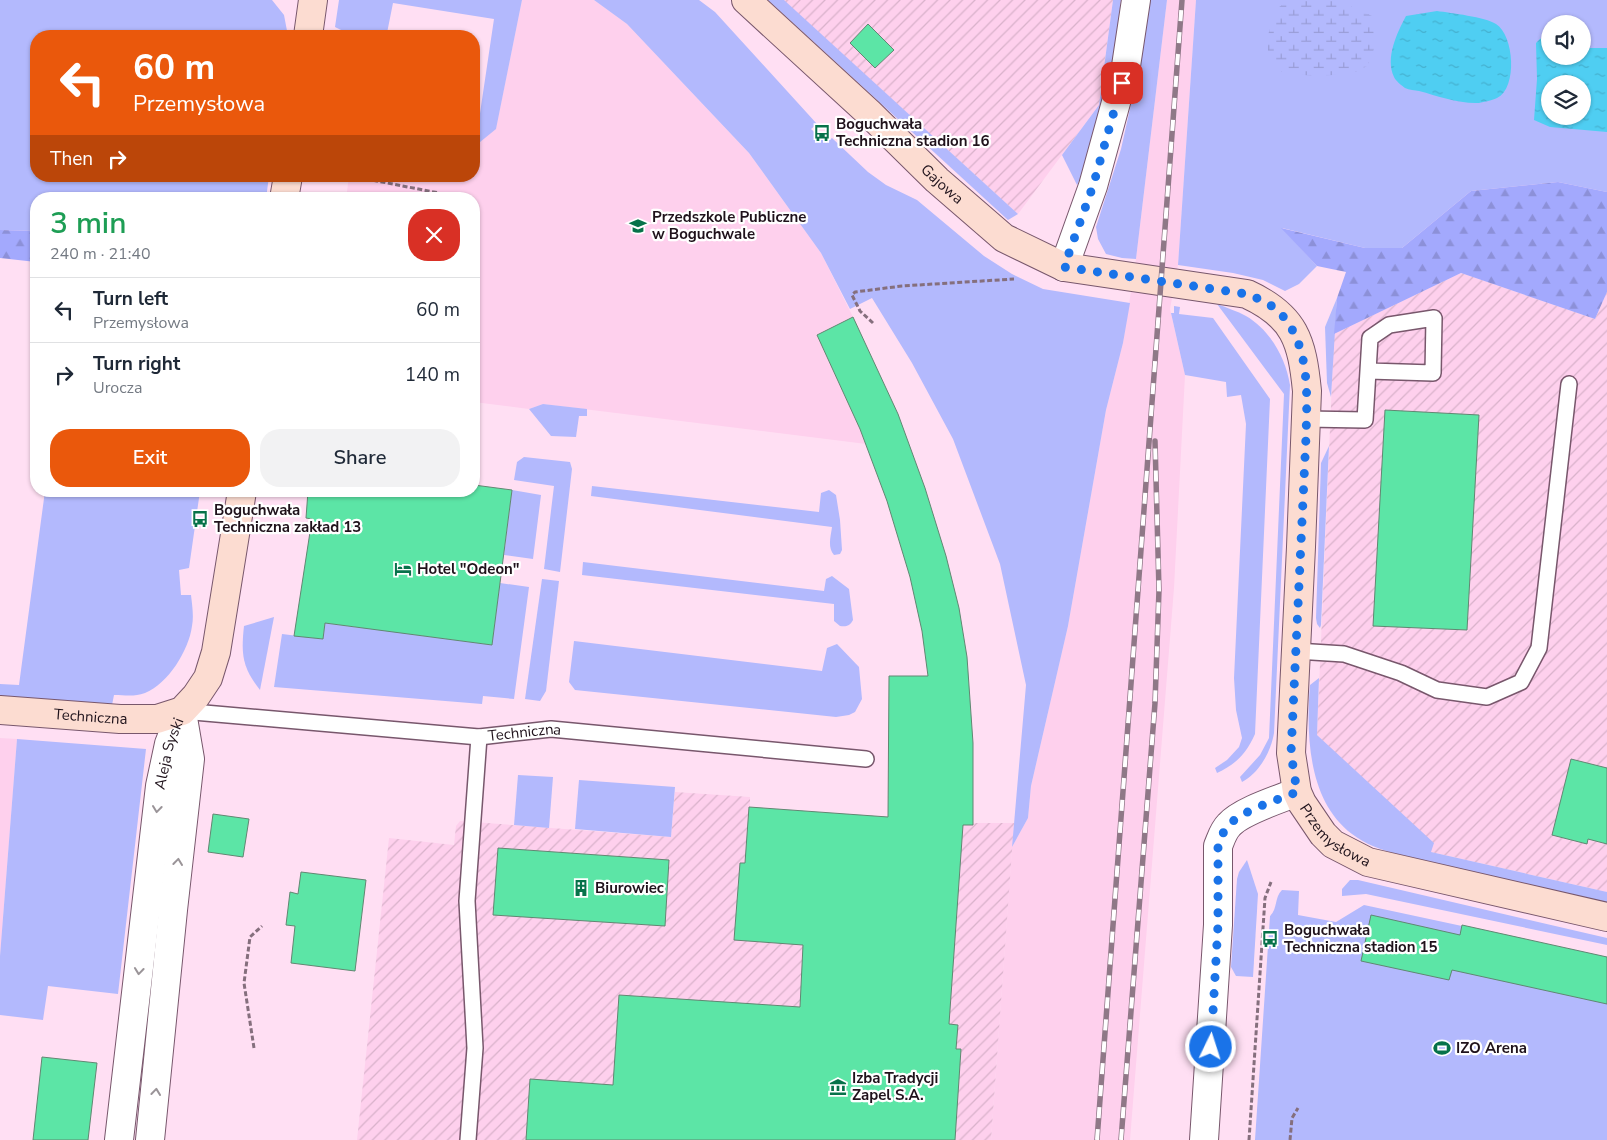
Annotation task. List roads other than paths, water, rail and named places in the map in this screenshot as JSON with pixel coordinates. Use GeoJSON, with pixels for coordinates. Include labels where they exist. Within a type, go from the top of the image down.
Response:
{"type":"FeatureCollection","features":[{"type":"Feature","properties":{"kind":"street"},"geometry":{"type":"LineString","coordinates":[[309,30],[313,0]]}},
{"type":"Feature","properties":{"kind":"street","name":"Gajowa"},"geometry":{"type":"LineString","coordinates":[[746,0],[861,106],[937,180],[1004,238],[1064,267]]}},
{"type":"Feature","properties":{"kind":"street"},"geometry":{"type":"LineString","coordinates":[[1064,267],[1093,186],[1124,75],[1136,0]]}},
{"type":"Feature","properties":{"kind":"street","name":"Przemysłowa"},"geometry":{"type":"LineString","coordinates":[[1064,267],[1247,294],[1266,302],[1280,313],[1291,327],[1297,340],[1304,366],[1306,418],[1291,753],[1297,792],[1322,834],[1332,844],[1368,862],[1607,917]]}},
{"type":"Feature","properties":{"kind":"street"},"geometry":{"type":"LineString","coordinates":[[182,711],[208,678],[216,652],[241,497]]}},
{"type":"Feature","properties":{"kind":"street","name":"Techniczna"},"geometry":{"type":"LineString","coordinates":[[0,710],[120,719],[157,719],[182,711]]}},
{"type":"Feature","properties":{"kind":"street","name":"Aleja Syski"},"geometry":{"type":"LineString","coordinates":[[119,1140],[160,786],[169,744],[182,711]]}},
{"type":"Feature","properties":{"kind":"street","name":"Aleja Syski"},"geometry":{"type":"LineString","coordinates":[[150,1140],[190,759],[182,711]]}},
{"type":"Feature","properties":{"kind":"street"},"geometry":{"type":"LineString","coordinates":[[1204,1140],[1218,925],[1218,846],[1229,824],[1244,815],[1297,792]]}},
{"type":"Feature","properties":{"kind":"street"},"geometry":{"type":"LineString","coordinates":[[146,907],[173,910]]}},
{"type":"Feature","properties":{"kind":"street"},"geometry":{"type":"LineString","coordinates":[[132,1039],[161,1041]]}},
{"type":"Feature","properties":{"kind":"lane"},"geometry":{"type":"LineString","coordinates":[[1306,418],[1365,420],[1370,338],[1389,326],[1434,318],[1433,373],[1369,371]]}},
{"type":"Feature","properties":{"kind":"lane"},"geometry":{"type":"LineString","coordinates":[[1296,651],[1344,654],[1401,674],[1437,690],[1487,697],[1521,682],[1539,648],[1569,384]]}},
{"type":"Feature","properties":{"kind":"lane","name":"Techniczna"},"geometry":{"type":"LineString","coordinates":[[182,711],[479,737],[552,729],[866,759]]}},
{"type":"Feature","properties":{"kind":"lane"},"geometry":{"type":"LineString","coordinates":[[468,1140],[474,1048],[467,901],[479,737]]}},
{"type":"Feature","properties":{"kind":"water"},"geometry":{"type":"Polygon","coordinates":[[[1437,11],[1484,19],[1496,24],[1502,30],[1510,50],[1511,73],[1504,92],[1497,98],[1479,103],[1456,101],[1407,89],[1395,78],[1392,70],[1391,54],[1406,16],[1437,11]]]}},
{"type":"Feature","properties":{"kind":"water"},"geometry":{"type":"Polygon","coordinates":[[[1541,39],[1541,65],[1591,65],[1591,48],[1607,48],[1607,132],[1545,125],[1591,125],[1591,75],[1541,75],[1541,123],[1534,120],[1537,79],[1536,43],[1541,39]]]}},
{"type":"Feature","properties":{"kind":"railway"},"geometry":{"type":"LineString","coordinates":[[1097,1140],[1182,0]]}},
{"type":"Feature","properties":{"kind":"railway"},"geometry":{"type":"LineString","coordinates":[[1121,1140],[1155,703],[1159,590],[1155,441]]}},
{"type":"Feature","properties":{"kind":"place","name":"Boguchwała Techniczna stadion 16"},"geometry":{"type":"Point","coordinates":[822,133]}},
{"type":"Feature","properties":{"kind":"place","name":"Przedszkole Publiczne w Boguchwale"},"geometry":{"type":"Point","coordinates":[638,226]}},
{"type":"Feature","properties":{"kind":"place","name":"Boguchwała Techniczna zakład 13"},"geometry":{"type":"Point","coordinates":[200,519]}},
{"type":"Feature","properties":{"kind":"place","name":"Hotel \"Odeon\""},"geometry":{"type":"Point","coordinates":[403,569]}},
{"type":"Feature","properties":{"kind":"place","name":"Biurowiec"},"geometry":{"type":"Point","coordinates":[581,888]}},
{"type":"Feature","properties":{"kind":"place","name":"Boguchwała Techniczna stadion 15"},"geometry":{"type":"Point","coordinates":[1270,939]}},
{"type":"Feature","properties":{"kind":"place","name":"IZO Arena"},"geometry":{"type":"Point","coordinates":[1442,1048]}},
{"type":"Feature","properties":{"kind":"place","name":"Izba Tradycji Zapel S.A."},"geometry":{"type":"Point","coordinates":[838,1087]}}]}
